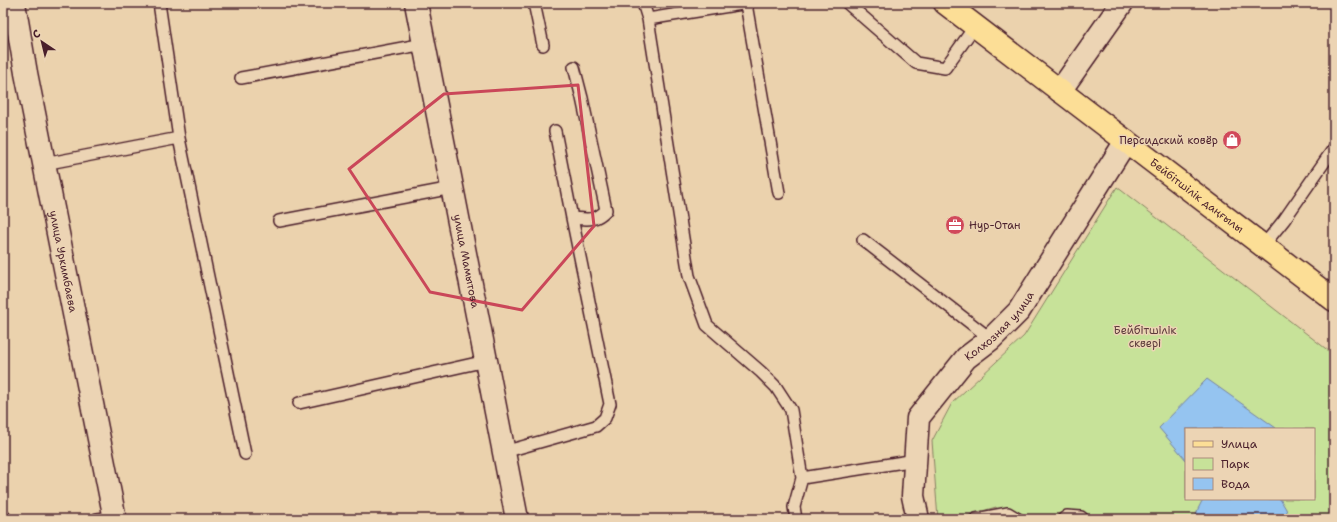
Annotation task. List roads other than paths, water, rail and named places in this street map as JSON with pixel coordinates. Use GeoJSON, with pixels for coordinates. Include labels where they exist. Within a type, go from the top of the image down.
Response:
{"type":"FeatureCollection","features":[{"type":"Feature","properties":{"kind":"main road","name":"Бейбітшілік даңғылы"},"geometry":{"type":"LineString","coordinates":[[945,3],[1334,300]]}},
{"type":"Feature","properties":{"kind":"street","name":"улица Уркимбаева"},"geometry":{"type":"LineString","coordinates":[[14,3],[109,518]]}},
{"type":"Feature","properties":{"kind":"street","name":"улица Мамытова"},"geometry":{"type":"LineString","coordinates":[[416,3],[518,519]]}},
{"type":"Feature","properties":{"kind":"street"},"geometry":{"type":"LineString","coordinates":[[1060,91],[1122,3]]}},
{"type":"Feature","properties":{"kind":"street","name":"Колхозная улица"},"geometry":{"type":"LineString","coordinates":[[918,519],[913,496],[918,418],[966,358],[991,339],[1019,311],[1126,141]]}},
{"type":"Feature","properties":{"kind":"lane"},"geometry":{"type":"LineString","coordinates":[[159,3],[179,138],[245,454]]}},
{"type":"Feature","properties":{"kind":"lane"},"geometry":{"type":"LineString","coordinates":[[534,3],[543,45]]}},
{"type":"Feature","properties":{"kind":"lane"},"geometry":{"type":"LineString","coordinates":[[643,3],[648,19],[689,276],[707,325],[776,387],[791,410],[802,478],[794,507],[796,519]]}},
{"type":"Feature","properties":{"kind":"lane"},"geometry":{"type":"LineString","coordinates":[[648,19],[747,3],[779,193]]}},
{"type":"Feature","properties":{"kind":"lane"},"geometry":{"type":"LineString","coordinates":[[847,3],[916,63],[945,68],[975,26]]}},
{"type":"Feature","properties":{"kind":"lane"},"geometry":{"type":"LineString","coordinates":[[241,78],[424,44]]}},
{"type":"Feature","properties":{"kind":"lane"},"geometry":{"type":"LineString","coordinates":[[572,218],[588,219],[600,217],[606,210],[574,67]]}},
{"type":"Feature","properties":{"kind":"lane"},"geometry":{"type":"LineString","coordinates":[[504,452],[596,426],[605,418],[610,404],[555,131]]}},
{"type":"Feature","properties":{"kind":"lane"},"geometry":{"type":"LineString","coordinates":[[44,164],[179,138]]}},
{"type":"Feature","properties":{"kind":"lane"},"geometry":{"type":"LineString","coordinates":[[1263,246],[1284,220],[1334,148]]}},
{"type":"Feature","properties":{"kind":"lane"},"geometry":{"type":"LineString","coordinates":[[280,221],[452,188]]}},
{"type":"Feature","properties":{"kind":"lane"},"geometry":{"type":"LineString","coordinates":[[863,240],[991,339]]}},
{"type":"Feature","properties":{"kind":"lane"},"geometry":{"type":"LineString","coordinates":[[299,403],[486,361]]}},
{"type":"Feature","properties":{"kind":"lane"},"geometry":{"type":"LineString","coordinates":[[802,478],[916,460]]}},
{"type":"Feature","properties":{"kind":"lane"},"geometry":{"type":"LineString","coordinates":[[976,519],[1008,513],[1018,519]]}},
{"type":"Feature","properties":{"kind":"lane"},"geometry":{"type":"LineString","coordinates":[[3,515],[6,519]]}},
{"type":"Feature","properties":{"kind":"lane"},"geometry":{"type":"LineString","coordinates":[[1063,519],[1067,516],[1081,517],[1083,519]]}},
{"type":"Feature","properties":{"kind":"water"},"geometry":{"type":"Polygon","coordinates":[[[1207,379],[1276,428],[1185,428],[1185,459],[1159,428],[1207,379]]]}},
{"type":"Feature","properties":{"kind":"water"},"geometry":{"type":"Polygon","coordinates":[[[1202,500],[1281,500],[1286,509],[1289,519],[1195,519],[1202,500]]]}},
{"type":"Feature","properties":{"kind":"place","name":"Персидский ковёр"},"geometry":{"type":"Point","coordinates":[1232,140]}},
{"type":"Feature","properties":{"kind":"place","name":"Нур-Отан"},"geometry":{"type":"Point","coordinates":[955,225]}},
{"type":"Feature","properties":{"kind":"park label","name":"Бейбітшілік сквері"},"geometry":{"type":"Point","coordinates":[1145,336]}}]}
